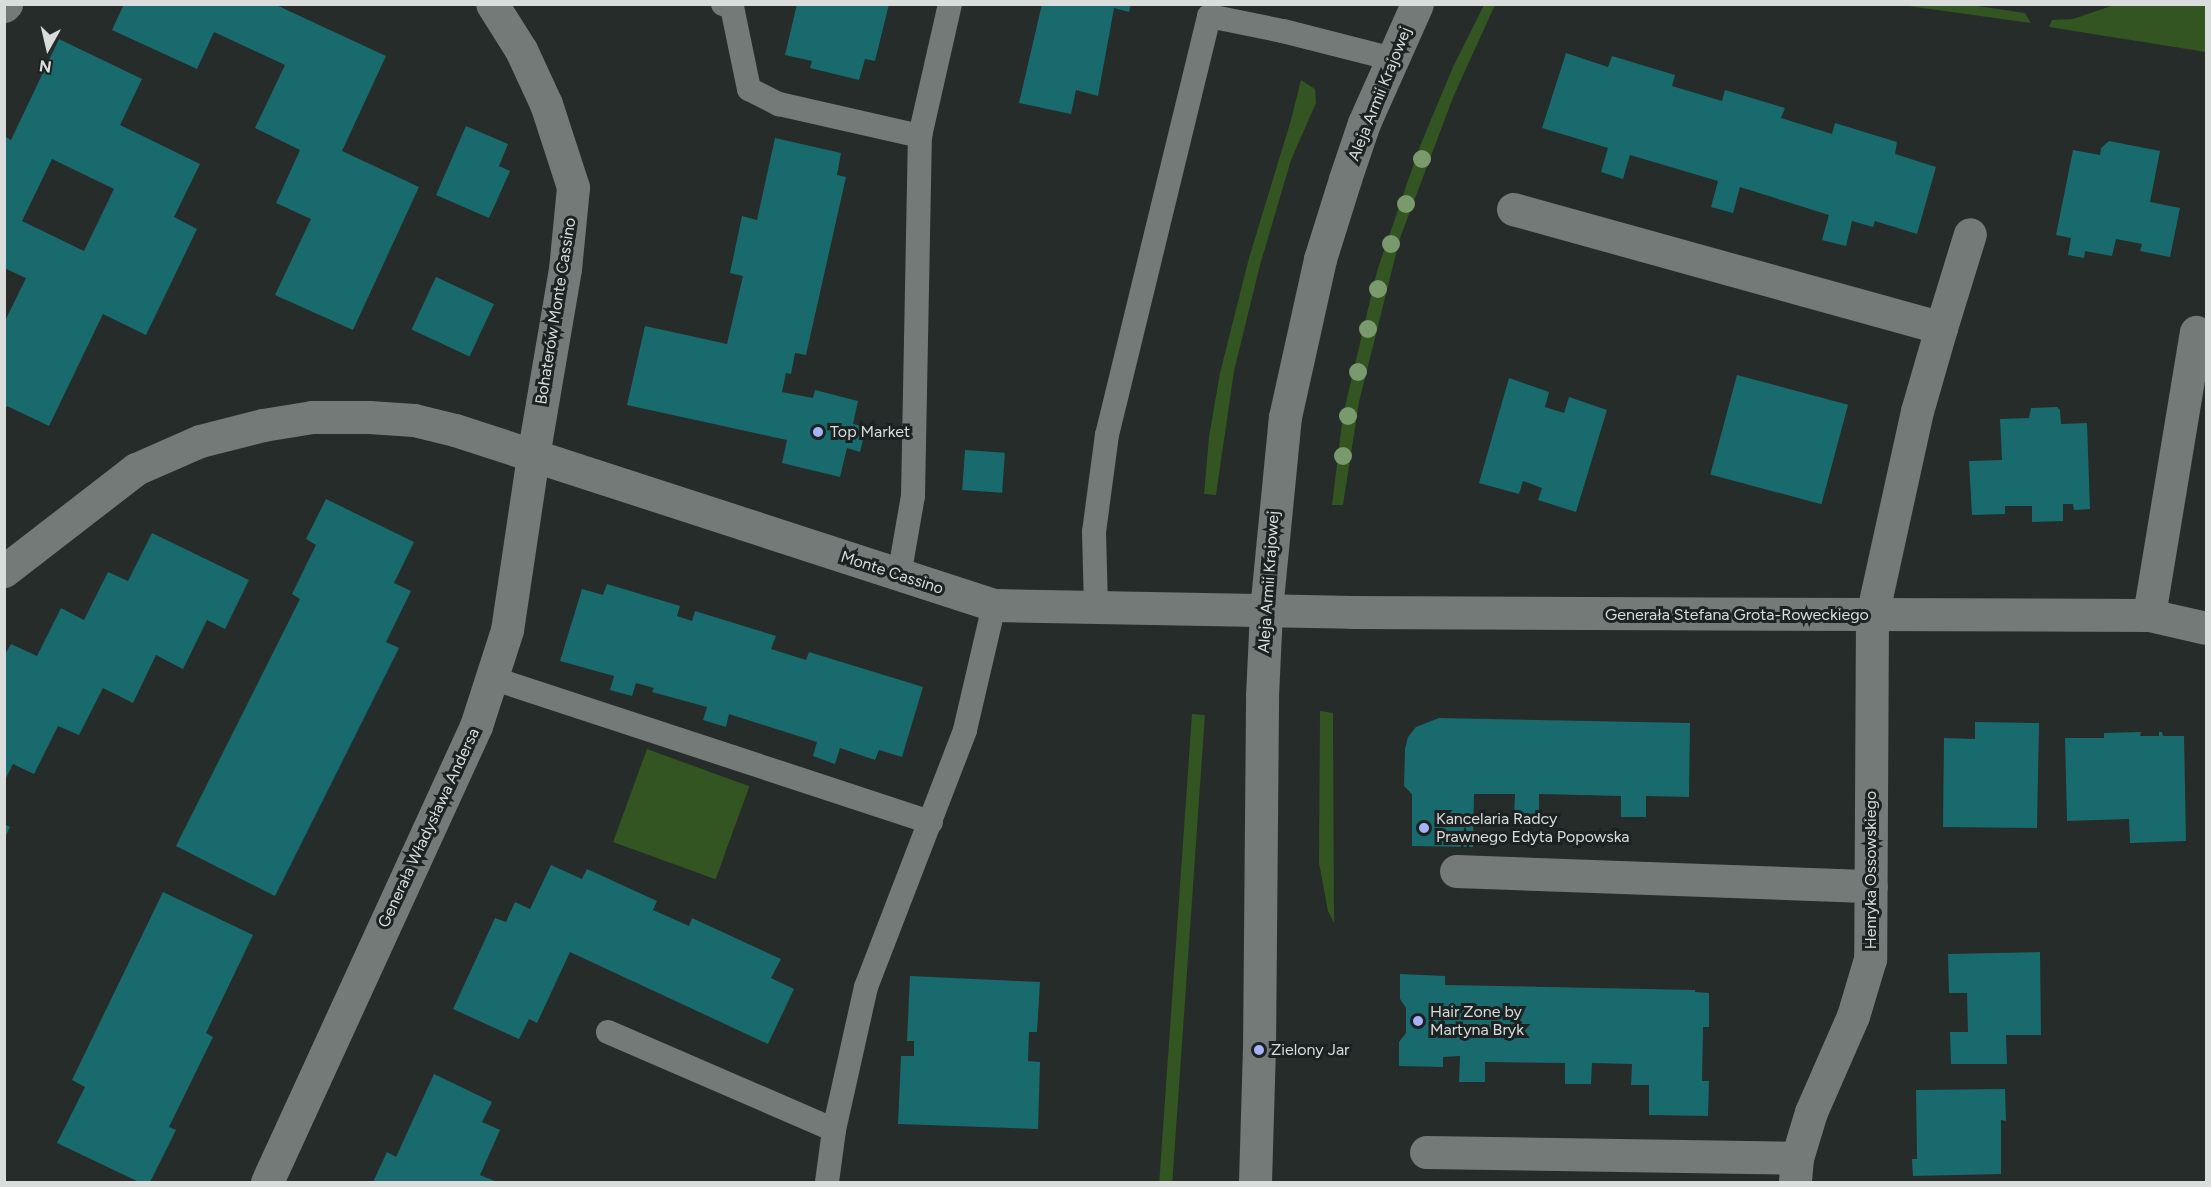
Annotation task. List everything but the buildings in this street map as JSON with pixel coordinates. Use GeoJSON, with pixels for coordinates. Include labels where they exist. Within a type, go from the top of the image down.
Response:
{"type":"FeatureCollection","features":[{"type":"Feature","properties":{"kind":"street","name":"Bohaterów Monte Cassino"},"geometry":{"type":"LineString","coordinates":[[492,4],[521,50],[536,83],[573,187],[565,269],[533,456]]}},
{"type":"Feature","properties":{"kind":"street","name":"Aleja Armii Krajowej"},"geometry":{"type":"LineString","coordinates":[[1255,1182],[1266,610],[1285,417],[1303,326],[1320,259],[1349,168],[1364,123],[1417,4]]}},
{"type":"Feature","properties":{"kind":"street"},"geometry":{"type":"LineString","coordinates":[[1513,209],[1941,328]]}},
{"type":"Feature","properties":{"kind":"street","name":"Henryka Ossowskiego"},"geometry":{"type":"LineString","coordinates":[[1796,1170],[1811,1112],[1854,1016],[1870,959],[1872,616],[1917,411],[1970,234]]}},
{"type":"Feature","properties":{"kind":"street"},"geometry":{"type":"LineString","coordinates":[[2149,615],[2196,332]]}},
{"type":"Feature","properties":{"kind":"street","name":"Monte Cassino"},"geometry":{"type":"LineString","coordinates":[[4,571],[136,470],[200,441],[263,425],[312,417],[369,417],[414,420],[455,430],[994,605],[1266,610]]}},
{"type":"Feature","properties":{"kind":"street","name":"Generała Władysława Andersa"},"geometry":{"type":"LineString","coordinates":[[267,1182],[476,726],[507,630],[533,456]]}},
{"type":"Feature","properties":{"kind":"street","name":"Generała Stefana Grota-Roweckiego"},"geometry":{"type":"LineString","coordinates":[[1266,610],[1872,616],[2149,615],[2206,628]]}},
{"type":"Feature","properties":{"kind":"street"},"geometry":{"type":"LineString","coordinates":[[1456,871],[1871,886]]}},
{"type":"Feature","properties":{"kind":"street"},"geometry":{"type":"LineString","coordinates":[[1426,1152],[1796,1170]]}},
{"type":"Feature","properties":{"kind":"lane"},"geometry":{"type":"LineString","coordinates":[[723,4],[732,7],[749,89],[779,104],[920,136]]}},
{"type":"Feature","properties":{"kind":"lane"},"geometry":{"type":"LineString","coordinates":[[899,576],[913,496],[920,136],[950,4]]}},
{"type":"Feature","properties":{"kind":"lane"},"geometry":{"type":"LineString","coordinates":[[1096,608],[1094,532],[1107,435],[1209,16],[1283,31],[1393,59]]}},
{"type":"Feature","properties":{"kind":"lane"},"geometry":{"type":"LineString","coordinates":[[827,1182],[834,1130],[866,987],[932,822],[965,730],[994,605]]}},
{"type":"Feature","properties":{"kind":"lane"},"geometry":{"type":"LineString","coordinates":[[492,678],[932,822]]}},
{"type":"Feature","properties":{"kind":"lane"},"geometry":{"type":"LineString","coordinates":[[608,1032],[834,1130]]}},
{"type":"Feature","properties":{"kind":"green space"},"geometry":{"type":"Polygon","coordinates":[[[1484,5],[1495,5],[1454,95],[1400,238],[1359,402],[1343,505],[1332,505],[1343,415],[1377,271],[1420,146],[1453,67],[1484,5]]]}},
{"type":"Feature","properties":{"kind":"green space"},"geometry":{"type":"Polygon","coordinates":[[[1901,5],[1971,5],[2025,13],[2031,23],[1901,5]]]}},
{"type":"Feature","properties":{"kind":"green space"},"geometry":{"type":"Polygon","coordinates":[[[2114,5],[2206,5],[2206,52],[2049,27],[2052,20],[2073,19],[2114,5]]]}},
{"type":"Feature","properties":{"kind":"green space"},"geometry":{"type":"Polygon","coordinates":[[[1301,80],[1315,89],[1316,103],[1291,160],[1260,265],[1234,371],[1216,495],[1204,494],[1209,437],[1220,373],[1249,258],[1301,80]]]}},
{"type":"Feature","properties":{"kind":"green space"},"geometry":{"type":"Polygon","coordinates":[[[1320,711],[1333,713],[1334,923],[1328,911],[1319,863],[1320,711]]]}},
{"type":"Feature","properties":{"kind":"green space"},"geometry":{"type":"Polygon","coordinates":[[[1192,714],[1205,715],[1172,1182],[1159,1181],[1192,714]]]}},
{"type":"Feature","properties":{"kind":"green space"},"geometry":{"type":"Polygon","coordinates":[[[647,749],[749,786],[716,879],[613,842],[647,749]]]}},
{"type":"Feature","properties":{"kind":"place","name":"Top Market"},"geometry":{"type":"Point","coordinates":[818,432]}},
{"type":"Feature","properties":{"kind":"place","name":"Kancelaria Radcy Prawnego Edyta Popowska"},"geometry":{"type":"Point","coordinates":[1424,828]}},
{"type":"Feature","properties":{"kind":"place","name":"Hair Zone by Martyna Bryk"},"geometry":{"type":"Point","coordinates":[1418,1021]}},
{"type":"Feature","properties":{"kind":"place","name":"Zielony Jar"},"geometry":{"type":"Point","coordinates":[1259,1050]}}]}
